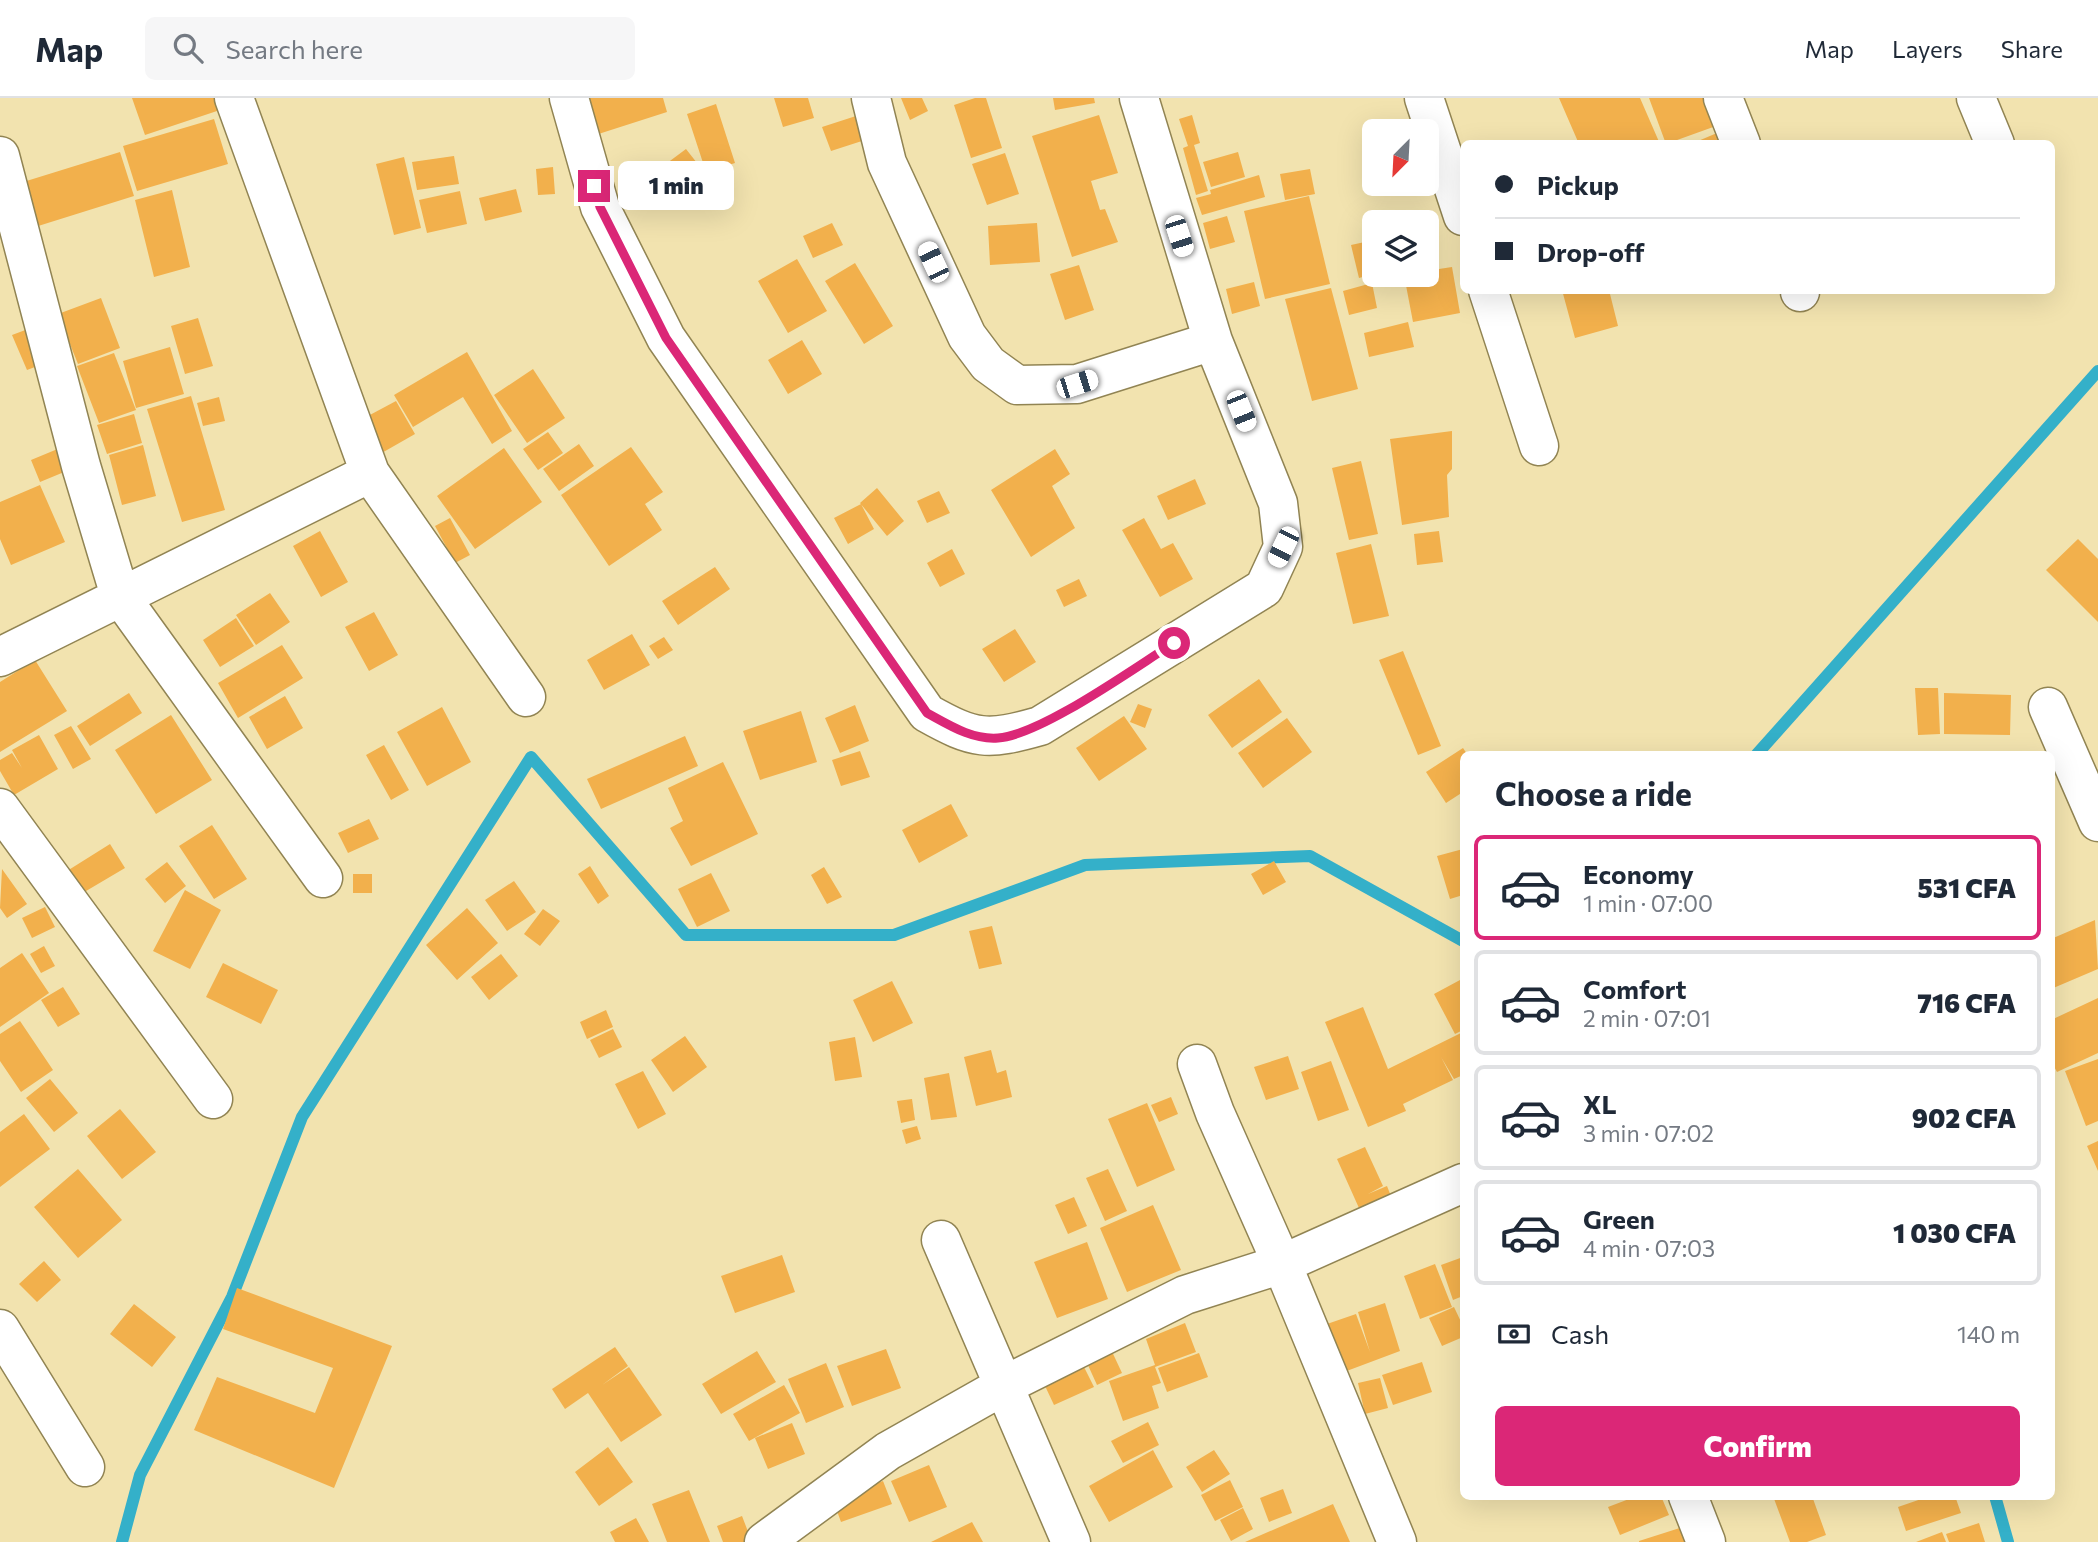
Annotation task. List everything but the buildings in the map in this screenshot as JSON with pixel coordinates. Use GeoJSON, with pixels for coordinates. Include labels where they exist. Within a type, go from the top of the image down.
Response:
{"type":"FeatureCollection","features":[{"type":"Feature","properties":{"kind":"street"},"geometry":{"type":"LineString","coordinates":[[234,98],[370,473],[526,697]]}},
{"type":"Feature","properties":{"kind":"street"},"geometry":{"type":"LineString","coordinates":[[569,98],[600,207],[666,338],[927,713],[962,733],[998,738],[1040,726],[1264,588],[1283,547],[1278,503],[1213,341],[1139,98]]}},
{"type":"Feature","properties":{"kind":"street"},"geometry":{"type":"LineString","coordinates":[[871,98],[887,163],[967,336],[988,364],[1007,378],[1017,384],[1077,384],[1213,341]]}},
{"type":"Feature","properties":{"kind":"street"},"geometry":{"type":"LineString","coordinates":[[1424,98],[1460,207]]}},
{"type":"Feature","properties":{"kind":"street"},"geometry":{"type":"LineString","coordinates":[[1723,98],[1739,140]]}},
{"type":"Feature","properties":{"kind":"street"},"geometry":{"type":"LineString","coordinates":[[1976,98],[1993,140]]}},
{"type":"Feature","properties":{"kind":"street"},"geometry":{"type":"LineString","coordinates":[[0,156],[81,466],[120,596],[323,878]]}},
{"type":"Feature","properties":{"kind":"street"},"geometry":{"type":"LineString","coordinates":[[1489,294],[1539,446]]}},
{"type":"Feature","properties":{"kind":"street"},"geometry":{"type":"LineString","coordinates":[[0,657],[370,473]]}},
{"type":"Feature","properties":{"kind":"street"},"geometry":{"type":"LineString","coordinates":[[2048,707],[2098,822]]}},
{"type":"Feature","properties":{"kind":"street"},"geometry":{"type":"LineString","coordinates":[[0,808],[213,1099]]}},
{"type":"Feature","properties":{"kind":"street"},"geometry":{"type":"LineString","coordinates":[[1197,1065],[1397,1542]]}},
{"type":"Feature","properties":{"kind":"street"},"geometry":{"type":"LineString","coordinates":[[769,1540],[888,1451],[1003,1386],[1185,1295],[1282,1264],[1460,1184]]}},
{"type":"Feature","properties":{"kind":"street"},"geometry":{"type":"LineString","coordinates":[[941,1240],[1071,1542]]}},
{"type":"Feature","properties":{"kind":"street"},"geometry":{"type":"LineString","coordinates":[[0,1329],[85,1467]]}},
{"type":"Feature","properties":{"kind":"street"},"geometry":{"type":"LineString","coordinates":[[1690,1500],[1706,1542]]}},
{"type":"Feature","properties":{"kind":"waterway"},"geometry":{"type":"LineString","coordinates":[[1760,751],[2098,371]]}},
{"type":"Feature","properties":{"kind":"waterway"},"geometry":{"type":"LineString","coordinates":[[122,1542],[140,1475],[232,1297],[302,1117],[531,757],[686,935],[894,935],[1085,865],[1310,856],[1460,939]]}},
{"type":"Feature","properties":{"kind":"waterway"},"geometry":{"type":"LineString","coordinates":[[1996,1500],[2008,1542]]}},
{"type":"Feature","properties":{"kind":"route"},"geometry":{"type":"LineString","coordinates":[[594,186],[600,207],[666,338],[927,713],[962,733],[998,738],[1040,726],[1174,643]]}}]}
